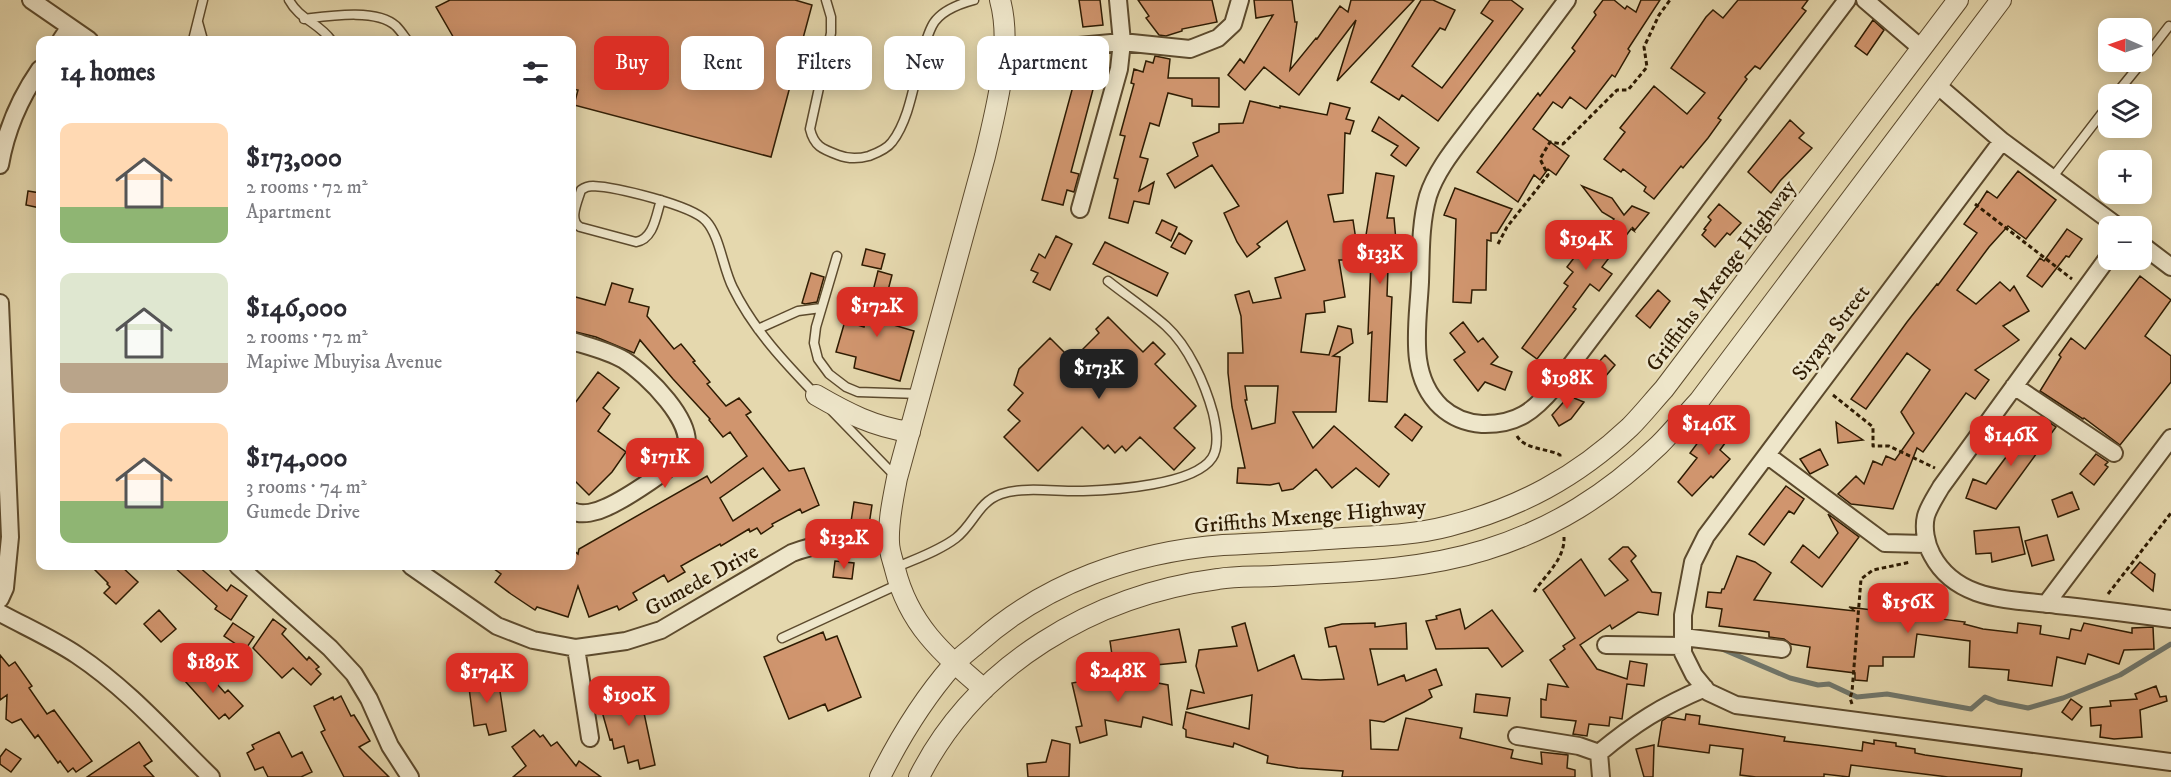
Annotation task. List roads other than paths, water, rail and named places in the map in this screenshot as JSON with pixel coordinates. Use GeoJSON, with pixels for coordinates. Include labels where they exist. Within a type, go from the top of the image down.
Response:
{"type":"FeatureCollection","features":[{"type":"Feature","properties":{"kind":"street"},"geometry":{"type":"LineString","coordinates":[[31,0],[65,34]]}},
{"type":"Feature","properties":{"kind":"street"},"geometry":{"type":"LineString","coordinates":[[1000,0],[1003,36]]}},
{"type":"Feature","properties":{"kind":"street"},"geometry":{"type":"LineString","coordinates":[[1080,208],[1119,69],[1122,42],[1118,0]]}},
{"type":"Feature","properties":{"kind":"street"},"geometry":{"type":"LineString","coordinates":[[1109,43],[1122,42],[1174,49],[1204,46],[1218,38],[1233,24],[1240,0]]}},
{"type":"Feature","properties":{"kind":"street"},"geometry":{"type":"LineString","coordinates":[[1567,0],[1445,162],[1429,194],[1423,222],[1416,348],[1420,373],[1430,396],[1450,415],[1474,424],[1498,424],[1528,414],[1555,386],[1847,0]]}},
{"type":"Feature","properties":{"kind":"street"},"geometry":{"type":"LineString","coordinates":[[1865,0],[1921,48]]}},
{"type":"Feature","properties":{"kind":"street","name":"Griffiths Mxenge Highway"},"geometry":{"type":"LineString","coordinates":[[880,777],[894,748],[924,702],[954,663],[998,625],[1052,591],[1098,570],[1139,558],[1219,546],[1383,536],[1447,526],[1495,512],[1538,494],[1584,466],[1630,426],[1664,389],[1958,0]]}},
{"type":"Feature","properties":{"kind":"street"},"geometry":{"type":"LineString","coordinates":[[919,777],[929,756],[955,718],[984,689],[1026,653],[1068,625],[1120,603],[1161,589],[1219,579],[1376,570],[1436,562],[1485,550],[1541,529],[1581,508],[1623,477],[1660,444],[1699,401],[2001,0]]}},
{"type":"Feature","properties":{"kind":"street"},"geometry":{"type":"LineString","coordinates":[[0,165],[9,127],[27,88],[36,75]]}},
{"type":"Feature","properties":{"kind":"street"},"geometry":{"type":"LineString","coordinates":[[1937,85],[2002,141],[2103,216]]}},
{"type":"Feature","properties":{"kind":"street"},"geometry":{"type":"LineString","coordinates":[[984,689],[954,663],[916,621],[897,576],[889,544],[892,499],[897,478],[985,156],[999,90]]}},
{"type":"Feature","properties":{"kind":"street","name":"Siyaya Street"},"geometry":{"type":"LineString","coordinates":[[2002,141],[1706,536],[1693,562],[1683,615],[1683,653],[1694,675],[1708,692],[1736,705],[2171,762]]}},
{"type":"Feature","properties":{"kind":"street"},"geometry":{"type":"LineString","coordinates":[[2152,253],[2171,267]]}},
{"type":"Feature","properties":{"kind":"street"},"geometry":{"type":"LineString","coordinates":[[2099,270],[1941,487],[1926,516],[1929,550],[1939,568],[1955,581],[1978,594],[2012,601],[2046,603],[2171,619]]}},
{"type":"Feature","properties":{"kind":"street"},"geometry":{"type":"LineString","coordinates":[[0,303],[10,537],[4,588],[0,599]]}},
{"type":"Feature","properties":{"kind":"street"},"geometry":{"type":"LineString","coordinates":[[576,342],[623,360],[641,375],[668,401],[682,421],[687,440],[685,452],[674,465],[606,508],[592,513],[576,513]]}},
{"type":"Feature","properties":{"kind":"street"},"geometry":{"type":"LineString","coordinates":[[2014,386],[2114,453]]}},
{"type":"Feature","properties":{"kind":"street"},"geometry":{"type":"LineString","coordinates":[[816,395],[867,422],[883,428],[910,432]]}},
{"type":"Feature","properties":{"kind":"street"},"geometry":{"type":"LineString","coordinates":[[2046,603],[2171,438]]}},
{"type":"Feature","properties":{"kind":"street"},"geometry":{"type":"LineString","coordinates":[[1767,455],[1885,543],[1929,550]]}},
{"type":"Feature","properties":{"kind":"street","name":"Gumede Drive"},"geometry":{"type":"LineString","coordinates":[[417,570],[497,626],[533,640],[576,648],[626,641],[662,630],[792,553],[809,546],[829,543],[889,544]]}},
{"type":"Feature","properties":{"kind":"street"},"geometry":{"type":"LineString","coordinates":[[242,570],[330,648],[354,675],[369,699],[390,746],[410,777]]}},
{"type":"Feature","properties":{"kind":"street"},"geometry":{"type":"LineString","coordinates":[[0,613],[76,655],[99,672],[126,693],[211,777]]}},
{"type":"Feature","properties":{"kind":"street"},"geometry":{"type":"LineString","coordinates":[[1606,645],[1683,641],[1782,649]]}},
{"type":"Feature","properties":{"kind":"street"},"geometry":{"type":"LineString","coordinates":[[576,648],[590,738]]}},
{"type":"Feature","properties":{"kind":"street"},"geometry":{"type":"LineString","coordinates":[[1599,753],[1634,724],[1672,702],[1705,688]]}},
{"type":"Feature","properties":{"kind":"street"},"geometry":{"type":"LineString","coordinates":[[1517,736],[1579,746],[1599,753]]}},
{"type":"Feature","properties":{"kind":"street"},"geometry":{"type":"LineString","coordinates":[[1599,753],[1601,777]]}},
{"type":"Feature","properties":{"kind":"lane"},"geometry":{"type":"LineString","coordinates":[[194,36],[203,0]]}},
{"type":"Feature","properties":{"kind":"lane"},"geometry":{"type":"LineString","coordinates":[[289,0],[304,19],[324,30],[328,36]]}},
{"type":"Feature","properties":{"kind":"lane"},"geometry":{"type":"LineString","coordinates":[[826,0],[831,17],[831,33],[810,129],[813,141],[823,149],[844,158],[861,158],[878,153],[891,144],[902,125],[933,24],[946,12],[974,0]]}},
{"type":"Feature","properties":{"kind":"lane"},"geometry":{"type":"LineString","coordinates":[[304,19],[345,15],[377,17],[394,24],[404,36]]}},
{"type":"Feature","properties":{"kind":"lane"},"geometry":{"type":"LineString","coordinates":[[198,22],[202,36]]}},
{"type":"Feature","properties":{"kind":"lane"},"geometry":{"type":"LineString","coordinates":[[2152,48],[2169,26]]}},
{"type":"Feature","properties":{"kind":"lane"},"geometry":{"type":"LineString","coordinates":[[2124,84],[2133,72]]}},
{"type":"Feature","properties":{"kind":"lane"},"geometry":{"type":"LineString","coordinates":[[2052,178],[2098,118]]}},
{"type":"Feature","properties":{"kind":"lane"},"geometry":{"type":"LineString","coordinates":[[576,208],[581,190],[586,186],[593,186],[661,200],[705,219],[711,228],[732,286],[747,314],[769,344],[897,478]]}},
{"type":"Feature","properties":{"kind":"lane"},"geometry":{"type":"LineString","coordinates":[[576,225],[636,242],[643,241],[649,235],[661,200]]}},
{"type":"Feature","properties":{"kind":"lane"},"geometry":{"type":"LineString","coordinates":[[837,256],[821,308],[814,343],[818,359],[829,374],[846,387],[858,392],[920,394]]}},
{"type":"Feature","properties":{"kind":"lane"},"geometry":{"type":"LineString","coordinates":[[782,638],[897,576],[957,537],[981,506],[990,499],[1018,491],[1084,491],[1170,481],[1199,471],[1213,457],[1216,443],[1214,419],[1208,396],[1192,360],[1168,327],[1108,281]]}},
{"type":"Feature","properties":{"kind":"lane"},"geometry":{"type":"LineString","coordinates":[[758,328],[798,311],[821,308]]}},
{"type":"Feature","properties":{"kind":"waterway"},"geometry":{"type":"LineString","coordinates":[[1722,649],[1790,678],[1818,685],[1829,684],[1857,697],[1887,694],[1971,709],[1985,697],[2028,708],[2063,698],[2120,675],[2171,644]]}}]}
